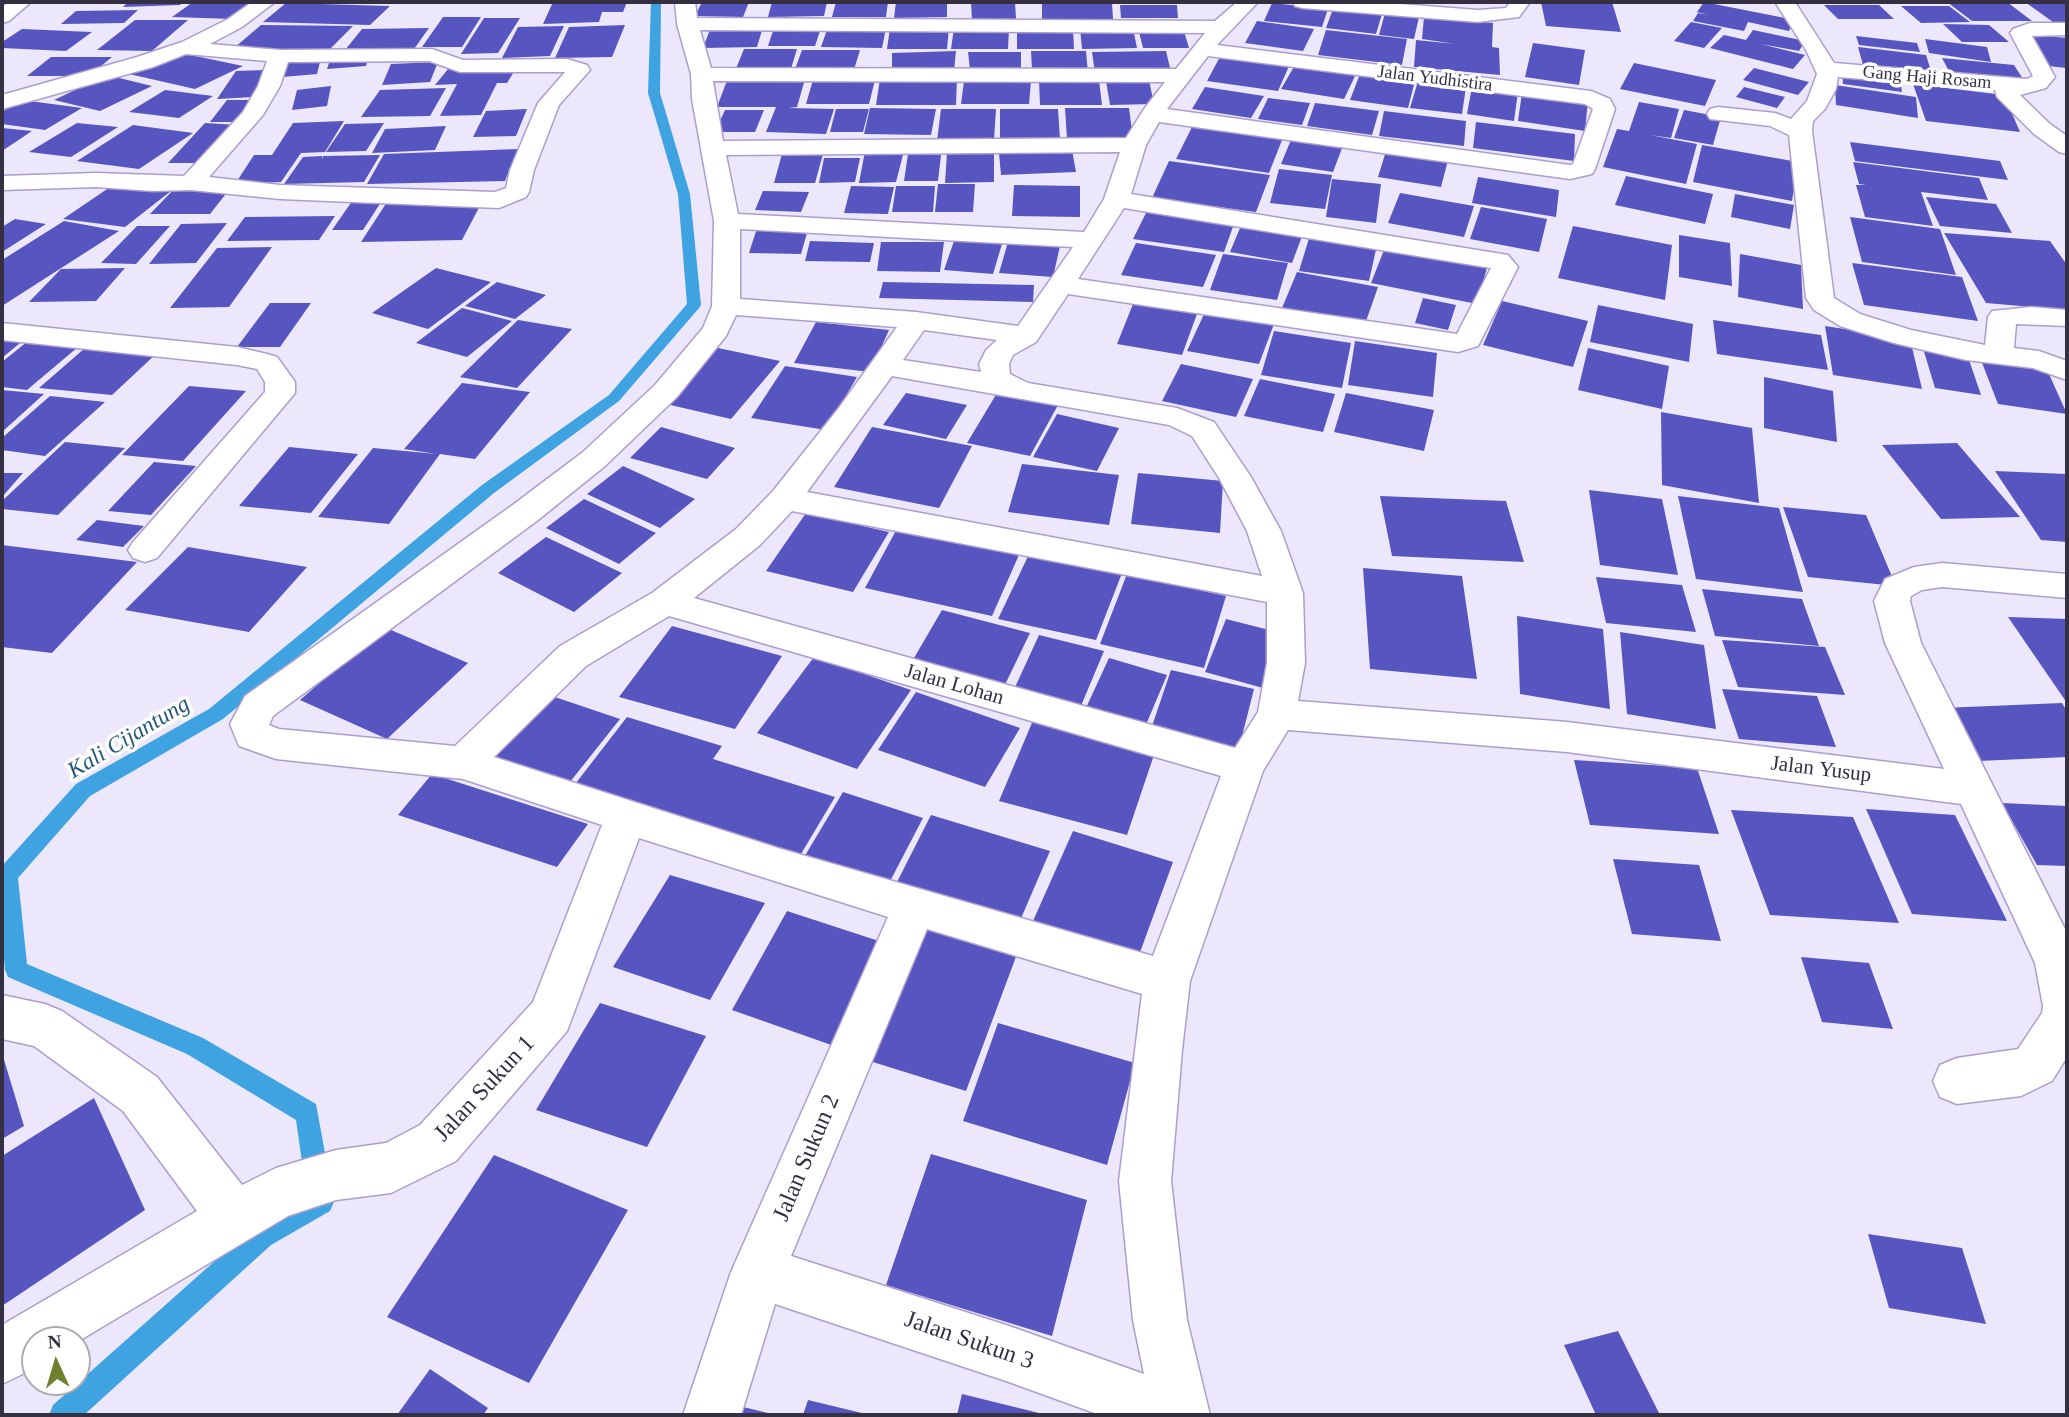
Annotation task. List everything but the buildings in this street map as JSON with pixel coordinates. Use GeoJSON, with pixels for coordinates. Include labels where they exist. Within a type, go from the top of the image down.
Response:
{"type":"FeatureCollection","features":[{"type":"Feature","properties":{"kind":"street"},"geometry":{"type":"LineString","coordinates":[[2,16],[21,2]]}},
{"type":"Feature","properties":{"kind":"street"},"geometry":{"type":"LineString","coordinates":[[2,102],[145,62],[184,48],[234,23],[265,2]]}},
{"type":"Feature","properties":{"kind":"street"},"geometry":{"type":"LineString","coordinates":[[1027,24],[1028,2]]}},
{"type":"Feature","properties":{"kind":"street"},"geometry":{"type":"LineString","coordinates":[[1005,385],[996,376],[993,364],[1001,350],[1026,336],[1117,199],[1143,130],[1201,51],[1248,2]]}},
{"type":"Feature","properties":{"kind":"street"},"geometry":{"type":"LineString","coordinates":[[1302,2],[1478,16],[1512,13],[1520,2]]}},
{"type":"Feature","properties":{"kind":"street"},"geometry":{"type":"LineString","coordinates":[[1785,2],[1804,27],[1826,69],[1828,81],[1817,104],[1802,120],[1800,131],[1820,298],[1850,320],[1903,337],[1999,356],[2039,360],[2067,371]]}},
{"type":"Feature","properties":{"kind":"street"},"geometry":{"type":"LineString","coordinates":[[1167,981],[778,866],[463,764],[276,744],[253,735],[249,724],[258,706],[526,512],[635,424],[697,356],[716,330],[726,306],[727,221],[703,99],[702,75],[686,13],[1027,24],[1201,51]]}},
{"type":"Feature","properties":{"kind":"street"},"geometry":{"type":"LineString","coordinates":[[2067,29],[2030,29],[2020,33],[2044,77],[2038,83],[2005,92],[2042,129],[2067,147]]}},
{"type":"Feature","properties":{"kind":"street"},"geometry":{"type":"LineString","coordinates":[[2,183],[96,180],[153,184],[191,183],[280,192],[499,200],[517,192],[526,158],[549,103],[579,70],[567,65],[460,66],[432,55],[280,56],[184,48]]}},
{"type":"Feature","properties":{"kind":"street"},"geometry":{"type":"LineString","coordinates":[[702,75],[1201,51]]}},
{"type":"Feature","properties":{"kind":"street","name":"Jalan Yudhistira"},"geometry":{"type":"LineString","coordinates":[[1143,130],[1562,172],[1577,171],[1585,166],[1604,109],[1602,104],[1595,100],[1201,51]]}},
{"type":"Feature","properties":{"kind":"street"},"geometry":{"type":"LineString","coordinates":[[191,183],[253,115],[269,86],[280,56]]}},
{"type":"Feature","properties":{"kind":"street","name":"Gang Haji Rosam"},"geometry":{"type":"LineString","coordinates":[[1826,69],[2027,86]]}},
{"type":"Feature","properties":{"kind":"street"},"geometry":{"type":"LineString","coordinates":[[1718,114],[1775,120],[1800,131]]}},
{"type":"Feature","properties":{"kind":"street"},"geometry":{"type":"LineString","coordinates":[[712,148],[1143,130]]}},
{"type":"Feature","properties":{"kind":"street"},"geometry":{"type":"LineString","coordinates":[[1060,285],[1458,344],[1468,340],[1505,267],[1499,261],[1117,199]]}},
{"type":"Feature","properties":{"kind":"street"},"geometry":{"type":"LineString","coordinates":[[727,221],[1089,240]]}},
{"type":"Feature","properties":{"kind":"street"},"geometry":{"type":"LineString","coordinates":[[726,306],[916,320],[1026,336]]}},
{"type":"Feature","properties":{"kind":"street"},"geometry":{"type":"LineString","coordinates":[[1999,356],[2002,317],[2031,315],[2067,318]]}},
{"type":"Feature","properties":{"kind":"street"},"geometry":{"type":"LineString","coordinates":[[463,764],[573,656],[665,602],[748,537],[785,499],[916,320]]}},
{"type":"Feature","properties":{"kind":"street"},"geometry":{"type":"LineString","coordinates":[[2,331],[237,356],[267,363],[279,382],[280,393],[145,550]]}},
{"type":"Feature","properties":{"kind":"street"},"geometry":{"type":"LineString","coordinates":[[884,366],[1177,417],[1203,429],[1235,477],[1264,531],[1285,593],[1286,663],[1277,714],[1244,767],[1167,981],[1145,1181],[1160,1320],[1179,1415]]}},
{"type":"Feature","properties":{"kind":"street"},"geometry":{"type":"LineString","coordinates":[[785,499],[1285,593]]}},
{"type":"Feature","properties":{"kind":"street"},"geometry":{"type":"LineString","coordinates":[[1957,1081],[2021,1073],[2035,1065],[2064,1020],[2066,1006],[2058,963],[1903,643],[1892,601],[1897,588],[1914,579],[1942,575],[2067,586]]}},
{"type":"Feature","properties":{"kind":"street","name":"Jalan Lohan"},"geometry":{"type":"LineString","coordinates":[[665,602],[1244,767]]}},
{"type":"Feature","properties":{"kind":"street","name":"Jalan Yusup"},"geometry":{"type":"LineString","coordinates":[[1277,714],[1567,737],[1975,789]]}},
{"type":"Feature","properties":{"kind":"street","name":"Jalan Sukun 1"},"geometry":{"type":"LineString","coordinates":[[2,1356],[255,1206],[336,1175],[391,1168],[438,1143],[551,1016],[626,817]]}},
{"type":"Feature","properties":{"kind":"street","name":"Jalan Sukun 2"},"geometry":{"type":"LineString","coordinates":[[712,1415],[758,1272],[915,905]]}},
{"type":"Feature","properties":{"kind":"street"},"geometry":{"type":"LineString","coordinates":[[2,1017],[45,1026],[140,1094],[255,1206]]}},
{"type":"Feature","properties":{"kind":"street","name":"Jalan Sukun 3"},"geometry":{"type":"LineString","coordinates":[[758,1272],[1009,1354],[1179,1415]]}},
{"type":"Feature","properties":{"kind":"waterway","name":"Kali Cijantung"},"geometry":{"type":"LineString","coordinates":[[63,1415],[262,1236],[321,1202],[307,1113],[195,1046],[16,970],[7,875],[83,790],[216,714],[488,489],[614,398],[694,305],[684,194],[654,93],[656,2]]}}]}
